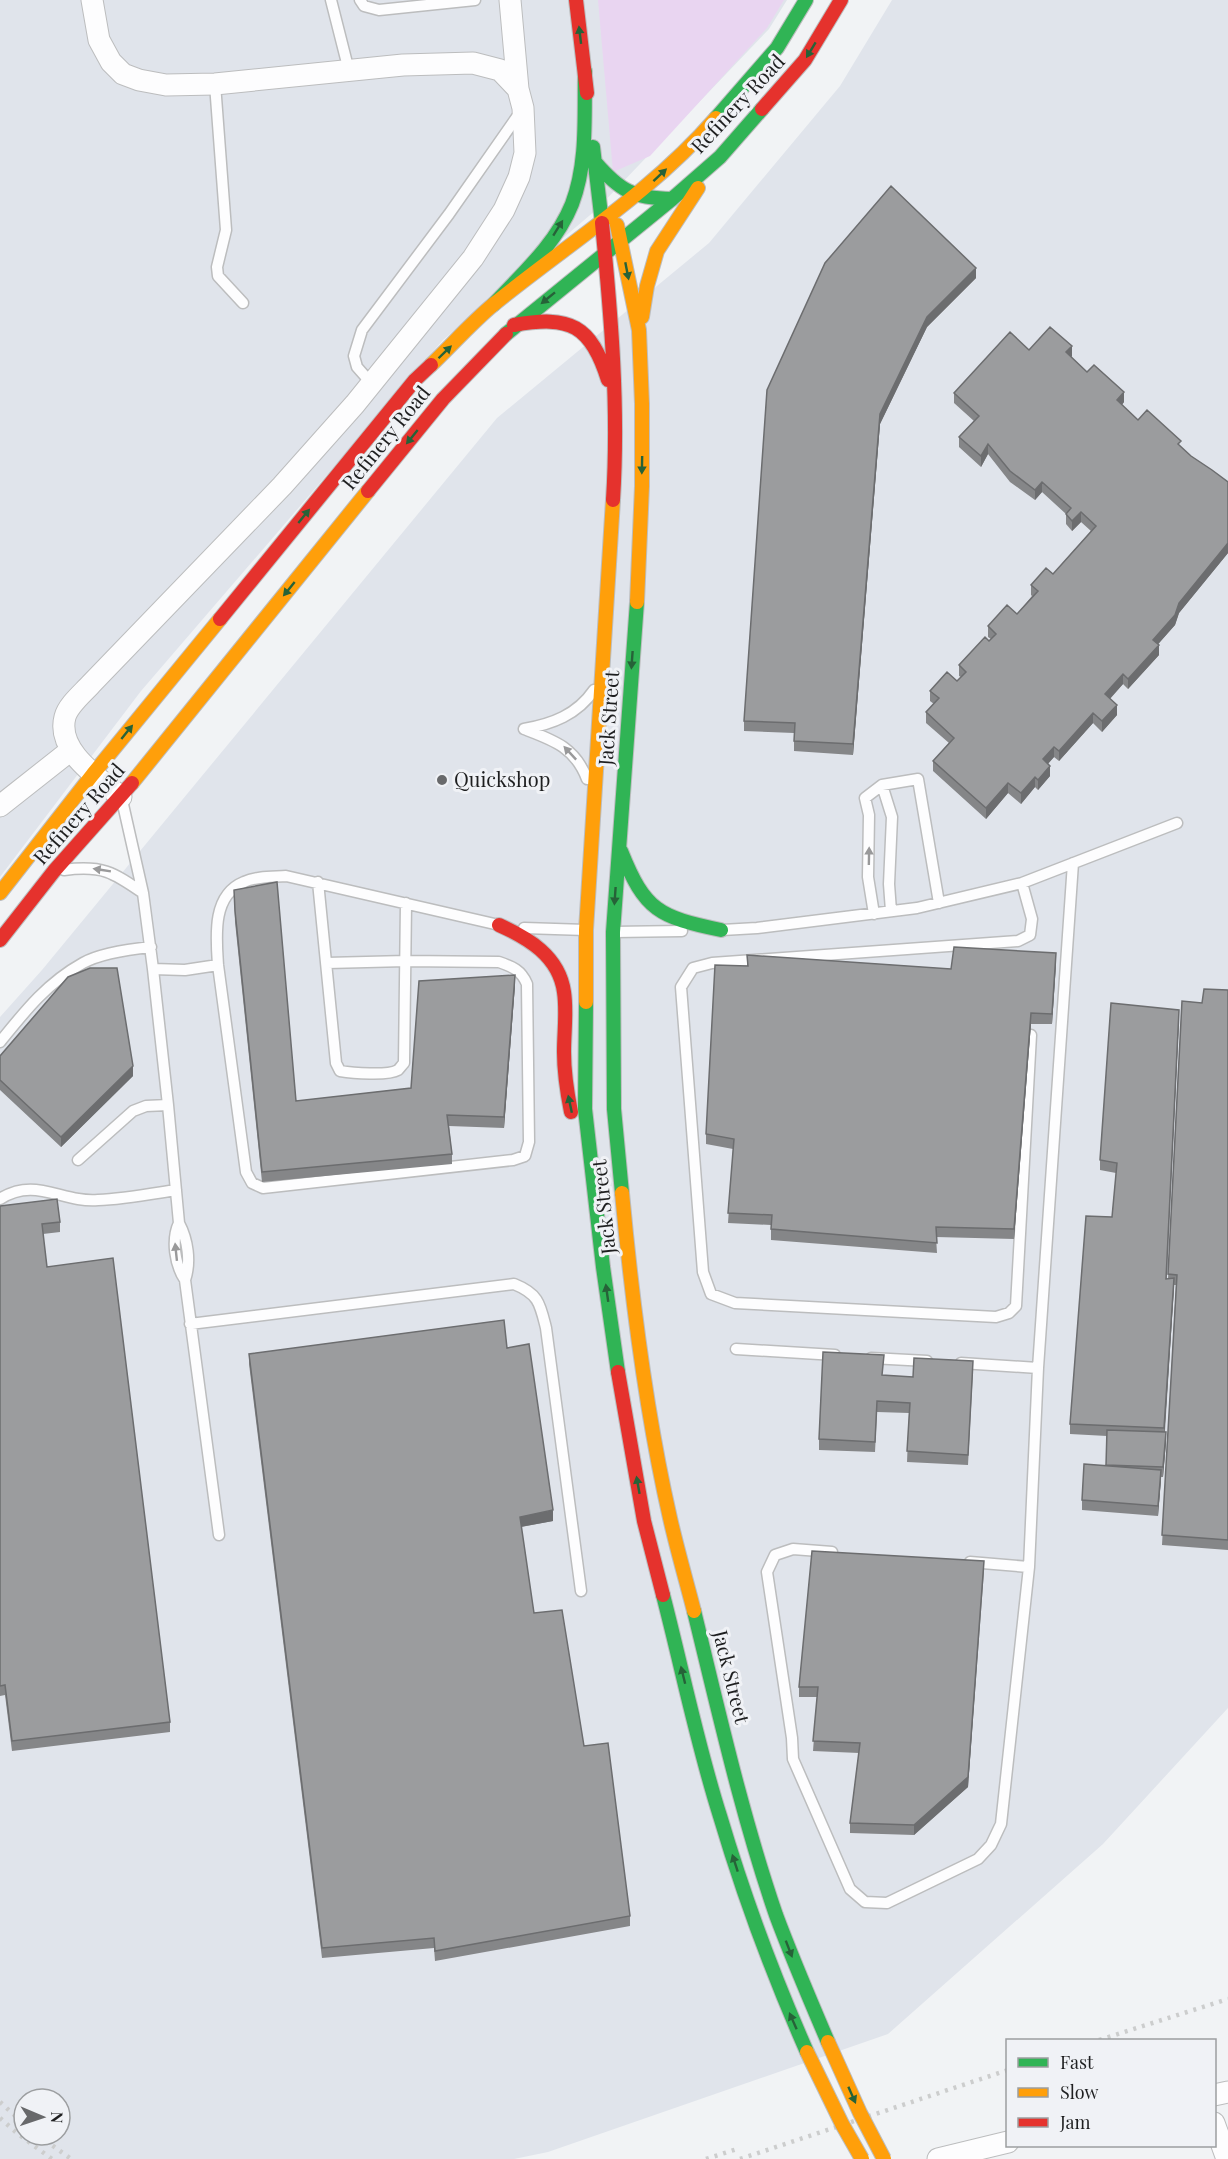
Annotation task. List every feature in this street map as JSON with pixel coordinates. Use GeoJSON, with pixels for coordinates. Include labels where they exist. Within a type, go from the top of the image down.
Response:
{"type":"FeatureCollection","features":[{"type":"Feature","properties":{"kind":"main road"},"geometry":{"type":"LineString","coordinates":[[494,305],[543,250],[572,204],[580,172],[585,71],[576,0]]}},
{"type":"Feature","properties":{"kind":"main road","name":"Refinery Road"},"geometry":{"type":"LineString","coordinates":[[0,893],[93,774],[415,380],[494,305],[614,214],[697,140],[777,48],[806,0]]}},
{"type":"Feature","properties":{"kind":"main road","name":"Refinery Road"},"geometry":{"type":"LineString","coordinates":[[0,939],[54,871],[121,797],[443,399],[514,325],[672,199],[720,157],[805,60],[841,0]]}},
{"type":"Feature","properties":{"kind":"main road","name":"Jack Street"},"geometry":{"type":"LineString","coordinates":[[585,71],[614,342],[614,488],[595,805],[600,931],[629,1265],[649,1402],[676,1540],[744,1810],[776,1914],[803,1985],[860,2113],[884,2159]]}},
{"type":"Feature","properties":{"kind":"main road"},"geometry":{"type":"LineString","coordinates":[[639,330],[647,286],[657,251],[720,157]]}},
{"type":"Feature","properties":{"kind":"main road"},"geometry":{"type":"LineString","coordinates":[[595,162],[624,192],[634,196],[672,199]]}},
{"type":"Feature","properties":{"kind":"main road","name":"Jack Street"},"geometry":{"type":"LineString","coordinates":[[614,214],[639,330],[642,486],[636,618],[619,846],[600,931],[585,1109],[603,1267],[623,1404],[644,1521],[719,1814],[753,1919],[779,1989],[842,2124],[862,2159]]}},
{"type":"Feature","properties":{"kind":"main road"},"geometry":{"type":"LineString","coordinates":[[514,325],[553,319],[582,331],[596,347],[605,369],[615,411]]}},
{"type":"Feature","properties":{"kind":"main road"},"geometry":{"type":"LineString","coordinates":[[619,846],[638,889],[654,908],[675,920],[721,930]]}},
{"type":"Feature","properties":{"kind":"main road"},"geometry":{"type":"LineString","coordinates":[[500,925],[537,946],[555,964],[561,978],[564,991],[567,1090],[570,1109],[593,1180]]}},
{"type":"Feature","properties":{"kind":"street"},"geometry":{"type":"LineString","coordinates":[[92,0],[99,40],[111,62],[123,74],[139,80],[166,85],[215,84],[403,65],[473,63],[500,70],[520,99]]}},
{"type":"Feature","properties":{"kind":"street"},"geometry":{"type":"LineString","coordinates":[[121,797],[93,774],[71,750],[63,731],[65,715],[76,700],[282,486],[372,384],[473,258],[504,210],[519,177],[525,153],[510,0]]}},
{"type":"Feature","properties":{"kind":"street"},"geometry":{"type":"LineString","coordinates":[[0,806],[71,750]]}},
{"type":"Feature","properties":{"kind":"street"},"geometry":{"type":"LineString","coordinates":[[1216,2126],[1227,2159]]}},
{"type":"Feature","properties":{"kind":"street"},"geometry":{"type":"LineString","coordinates":[[938,2159],[997,2149]]}},
{"type":"Feature","properties":{"kind":"lane"},"geometry":{"type":"LineString","coordinates":[[331,0],[349,71]]}},
{"type":"Feature","properties":{"kind":"lane"},"geometry":{"type":"LineString","coordinates":[[360,0],[364,6],[379,10],[475,0]]}},
{"type":"Feature","properties":{"kind":"lane"},"geometry":{"type":"LineString","coordinates":[[215,84],[226,230],[217,267],[218,276],[243,303]]}},
{"type":"Feature","properties":{"kind":"lane"},"geometry":{"type":"LineString","coordinates":[[372,384],[357,367],[354,356],[362,330],[449,214],[520,99]]}},
{"type":"Feature","properties":{"kind":"lane"},"geometry":{"type":"LineString","coordinates":[[595,805],[585,773],[575,757],[564,746],[524,729],[554,722],[572,713],[587,699],[598,684],[604,667]]}},
{"type":"Feature","properties":{"kind":"lane"},"geometry":{"type":"LineString","coordinates":[[874,914],[868,877],[869,815],[865,798],[882,785],[918,779],[939,903]]}},
{"type":"Feature","properties":{"kind":"lane"},"geometry":{"type":"LineString","coordinates":[[882,785],[892,817],[889,884],[891,911]]}},
{"type":"Feature","properties":{"kind":"lane"},"geometry":{"type":"LineString","coordinates":[[121,797],[143,893],[151,947],[179,1223],[174,1234],[178,1270],[185,1280],[219,1535]]}},
{"type":"Feature","properties":{"kind":"lane"},"geometry":{"type":"LineString","coordinates":[[327,963],[500,962],[522,973],[527,984],[529,1142],[525,1156],[513,1160],[263,1188],[252,1183],[246,1172],[215,935],[225,897],[233,888],[245,881],[286,876],[487,924],[539,929],[600,931],[757,928],[874,914],[939,903],[1022,883],[1177,823]]}},
{"type":"Feature","properties":{"kind":"lane"},"geometry":{"type":"LineString","coordinates":[[840,1552],[792,1549],[775,1555],[767,1572],[792,1737],[793,1759],[850,1889],[865,1902],[887,1903],[978,1859],[991,1845],[1001,1824],[1029,1567],[1038,1368],[1073,863]]}},
{"type":"Feature","properties":{"kind":"lane"},"geometry":{"type":"LineString","coordinates":[[54,871],[83,867],[113,872],[143,893]]}},
{"type":"Feature","properties":{"kind":"lane"},"geometry":{"type":"LineString","coordinates":[[318,882],[336,1063],[340,1071],[350,1073],[391,1072],[399,1069],[404,1063],[406,903]]}},
{"type":"Feature","properties":{"kind":"lane"},"geometry":{"type":"LineString","coordinates":[[1022,883],[1032,920],[1030,935],[1018,941],[712,963],[693,968],[681,987],[703,1272],[711,1294],[735,1303],[996,1317],[1010,1313],[1016,1306],[1031,1035]]}},
{"type":"Feature","properties":{"kind":"lane"},"geometry":{"type":"LineString","coordinates":[[0,1042],[37,997],[85,962],[128,950],[151,947]]}},
{"type":"Feature","properties":{"kind":"lane"},"geometry":{"type":"LineString","coordinates":[[153,969],[185,970],[218,965]]}},
{"type":"Feature","properties":{"kind":"lane"},"geometry":{"type":"LineString","coordinates":[[78,1160],[134,1111],[146,1106],[168,1105]]}},
{"type":"Feature","properties":{"kind":"lane"},"geometry":{"type":"LineString","coordinates":[[0,1199],[23,1188],[96,1201],[176,1190]]}},
{"type":"Feature","properties":{"kind":"lane"},"geometry":{"type":"LineString","coordinates":[[190,1324],[514,1284],[530,1290],[541,1305],[546,1328],[581,1591]]}},
{"type":"Feature","properties":{"kind":"lane"},"geometry":{"type":"LineString","coordinates":[[736,1349],[841,1356]]}},
{"type":"Feature","properties":{"kind":"lane"},"geometry":{"type":"LineString","coordinates":[[864,1357],[1038,1368]]}},
{"type":"Feature","properties":{"kind":"lane"},"geometry":{"type":"LineString","coordinates":[[958,1562],[1029,1567]]}},
{"type":"Feature","properties":{"kind":"shaded area"},"geometry":{"type":"Polygon","coordinates":[[[0,0],[787,0],[769,29],[596,210],[443,340],[141,691],[0,877],[0,0]]]}},
{"type":"Feature","properties":{"kind":"shaded area"},"geometry":{"type":"Polygon","coordinates":[[[598,0],[784,0],[767,28],[650,156],[613,172],[598,0]]]}},
{"type":"Feature","properties":{"kind":"shaded area"},"geometry":{"type":"Polygon","coordinates":[[[892,0],[1228,0],[1228,1708],[1103,1844],[888,2034],[548,2152],[514,2159],[0,2159],[0,1017],[42,970],[497,418],[709,243],[840,86],[892,0]]]}},
{"type":"Feature","properties":{"kind":"building"},"geometry":{"type":"Polygon","coordinates":[[[891,186],[976,268],[927,317],[880,414],[853,744],[794,741],[795,723],[744,721],[767,390],[825,263],[891,186]]]}},
{"type":"Feature","properties":{"kind":"building"},"geometry":{"type":"Polygon","coordinates":[[[1050,327],[1072,346],[1066,352],[1087,372],[1094,365],[1124,392],[1117,400],[1138,420],[1147,410],[1181,441],[1178,444],[1191,456],[1228,482],[1228,543],[1179,603],[1175,615],[1153,640],[1159,645],[1128,679],[1123,674],[1105,694],[1117,705],[1102,721],[1093,713],[1059,751],[1054,747],[1043,759],[1050,766],[1038,780],[1035,777],[1021,793],[1008,783],[986,808],[933,761],[954,738],[926,712],[939,698],[930,691],[947,672],[957,681],[966,672],[959,665],[985,637],[989,641],[996,634],[988,626],[1007,605],[1017,614],[1038,591],[1031,585],[1046,568],[1053,574],[1096,526],[1081,512],[1072,521],[1066,514],[1071,508],[1042,482],[1035,490],[1010,471],[988,444],[981,456],[959,437],[979,416],[954,393],[1010,332],[1029,350],[1050,327]]]}},
{"type":"Feature","properties":{"kind":"building"},"geometry":{"type":"Polygon","coordinates":[[[277,882],[296,1101],[411,1088],[419,981],[515,975],[504,1117],[447,1115],[452,1154],[262,1172],[234,890],[277,882]]]}},
{"type":"Feature","properties":{"kind":"building"},"geometry":{"type":"Polygon","coordinates":[[[954,947],[1056,953],[1052,1014],[1031,1013],[1014,1229],[936,1227],[937,1243],[771,1229],[772,1215],[728,1213],[734,1139],[706,1134],[715,965],[748,966],[747,955],[951,969],[954,947]]]}},
{"type":"Feature","properties":{"kind":"building"},"geometry":{"type":"Polygon","coordinates":[[[90,968],[117,968],[133,1066],[61,1137],[0,1080],[0,1056],[68,977],[90,968]]]}},
{"type":"Feature","properties":{"kind":"building"},"geometry":{"type":"Polygon","coordinates":[[[1204,989],[1228,990],[1228,1540],[1162,1535],[1177,1275],[1168,1274],[1182,1001],[1202,1003],[1204,989]]]}},
{"type":"Feature","properties":{"kind":"building"},"geometry":{"type":"Polygon","coordinates":[[[1111,1003],[1179,1010],[1166,1279],[1174,1278],[1164,1428],[1070,1424],[1086,1216],[1112,1217],[1117,1163],[1100,1160],[1111,1003]]]}},
{"type":"Feature","properties":{"kind":"building"},"geometry":{"type":"Polygon","coordinates":[[[57,1199],[60,1222],[42,1224],[47,1267],[113,1258],[170,1722],[12,1741],[5,1685],[0,1686],[0,1206],[57,1199]]]}},
{"type":"Feature","properties":{"kind":"building"},"geometry":{"type":"Polygon","coordinates":[[[504,1320],[507,1348],[529,1344],[553,1510],[520,1517],[534,1613],[562,1610],[584,1746],[608,1743],[630,1916],[435,1951],[434,1938],[322,1948],[249,1354],[504,1320]]]}},
{"type":"Feature","properties":{"kind":"building"},"geometry":{"type":"Polygon","coordinates":[[[823,1352],[884,1355],[882,1375],[913,1377],[914,1358],[973,1361],[968,1455],[907,1451],[910,1403],[877,1401],[875,1442],[819,1439],[823,1352]]]}},
{"type":"Feature","properties":{"kind":"building"},"geometry":{"type":"Polygon","coordinates":[[[1107,1430],[1166,1432],[1163,1467],[1106,1465],[1107,1430]]]}},
{"type":"Feature","properties":{"kind":"building"},"geometry":{"type":"Polygon","coordinates":[[[1084,1464],[1161,1470],[1158,1506],[1082,1500],[1084,1464]]]}},
{"type":"Feature","properties":{"kind":"building"},"geometry":{"type":"Polygon","coordinates":[[[812,1551],[984,1561],[968,1777],[914,1825],[850,1823],[860,1743],[813,1741],[818,1687],[799,1687],[812,1551]]]}},
{"type":"Feature","properties":{"kind":"railway"},"geometry":{"type":"LineString","coordinates":[[1102,2039],[1228,1999]]}},
{"type":"Feature","properties":{"kind":"railway"},"geometry":{"type":"LineString","coordinates":[[740,2159],[1006,2071]]}},
{"type":"Feature","properties":{"kind":"railway"},"geometry":{"type":"LineString","coordinates":[[0,2102],[12,2113]]}},
{"type":"Feature","properties":{"kind":"railway"},"geometry":{"type":"LineString","coordinates":[[0,2118],[52,2159]]}},
{"type":"Feature","properties":{"kind":"railway"},"geometry":{"type":"LineString","coordinates":[[54,2147],[71,2159]]}},
{"type":"Feature","properties":{"kind":"railway"},"geometry":{"type":"LineString","coordinates":[[706,2159],[737,2149]]}},
{"type":"Feature","properties":{"kind":"traffic: fast"},"geometry":{"type":"LineString","coordinates":[[716,118],[777,48],[806,0]]}},
{"type":"Feature","properties":{"kind":"traffic: fast"},"geometry":{"type":"LineString","coordinates":[[493,305],[548,245],[572,204],[583,155],[585,71]]}},
{"type":"Feature","properties":{"kind":"traffic: fast"},"geometry":{"type":"LineString","coordinates":[[506,334],[720,157],[762,109]]}},
{"type":"Feature","properties":{"kind":"traffic: fast"},"geometry":{"type":"LineString","coordinates":[[593,147],[602,223]]}},
{"type":"Feature","properties":{"kind":"traffic: fast"},"geometry":{"type":"LineString","coordinates":[[595,162],[612,180],[628,191],[647,197],[672,199]]}},
{"type":"Feature","properties":{"kind":"traffic: fast"},"geometry":{"type":"LineString","coordinates":[[622,1193],[614,1109],[613,932],[637,602]]}},
{"type":"Feature","properties":{"kind":"traffic: fast"},"geometry":{"type":"LineString","coordinates":[[621,851],[638,887],[657,908],[683,921],[721,930]]}},
{"type":"Feature","properties":{"kind":"traffic: fast"},"geometry":{"type":"LineString","coordinates":[[586,1002],[585,1109],[603,1267],[618,1372]]}},
{"type":"Feature","properties":{"kind":"traffic: fast"},"geometry":{"type":"LineString","coordinates":[[663,1595],[704,1761],[729,1846],[760,1936],[807,2052]]}},
{"type":"Feature","properties":{"kind":"traffic: fast"},"geometry":{"type":"LineString","coordinates":[[694,1611],[752,1840],[788,1947],[828,2042]]}},
{"type":"Feature","properties":{"kind":"traffic: slow"},"geometry":{"type":"LineString","coordinates":[[431,365],[494,304],[665,170],[716,118]]}},
{"type":"Feature","properties":{"kind":"traffic: slow"},"geometry":{"type":"LineString","coordinates":[[642,317],[647,286],[657,251],[698,188]]}},
{"type":"Feature","properties":{"kind":"traffic: slow"},"geometry":{"type":"LineString","coordinates":[[617,225],[639,330],[642,486],[637,602]]}},
{"type":"Feature","properties":{"kind":"traffic: slow"},"geometry":{"type":"LineString","coordinates":[[132,783],[368,491]]}},
{"type":"Feature","properties":{"kind":"traffic: slow"},"geometry":{"type":"LineString","coordinates":[[586,1002],[586,930],[613,500]]}},
{"type":"Feature","properties":{"kind":"traffic: slow"},"geometry":{"type":"LineString","coordinates":[[0,893],[93,774],[220,619]]}},
{"type":"Feature","properties":{"kind":"traffic: slow"},"geometry":{"type":"LineString","coordinates":[[622,1193],[630,1275],[647,1398],[661,1478],[694,1611]]}},
{"type":"Feature","properties":{"kind":"traffic: slow"},"geometry":{"type":"LineString","coordinates":[[828,2042],[884,2159]]}},
{"type":"Feature","properties":{"kind":"traffic: slow"},"geometry":{"type":"LineString","coordinates":[[807,2052],[862,2159]]}},
{"type":"Feature","properties":{"kind":"traffic: jam"},"geometry":{"type":"LineString","coordinates":[[576,0],[587,93]]}},
{"type":"Feature","properties":{"kind":"traffic: jam"},"geometry":{"type":"LineString","coordinates":[[762,109],[805,60],[841,0]]}},
{"type":"Feature","properties":{"kind":"traffic: jam"},"geometry":{"type":"LineString","coordinates":[[602,223],[615,396],[613,500]]}},
{"type":"Feature","properties":{"kind":"traffic: jam"},"geometry":{"type":"LineString","coordinates":[[514,325],[550,322],[576,328],[594,347],[608,380]]}},
{"type":"Feature","properties":{"kind":"traffic: jam"},"geometry":{"type":"LineString","coordinates":[[368,491],[443,399],[506,334]]}},
{"type":"Feature","properties":{"kind":"traffic: jam"},"geometry":{"type":"LineString","coordinates":[[220,619],[415,380],[431,365]]}},
{"type":"Feature","properties":{"kind":"traffic: jam"},"geometry":{"type":"LineString","coordinates":[[0,940],[54,871],[132,783]]}},
{"type":"Feature","properties":{"kind":"traffic: jam"},"geometry":{"type":"LineString","coordinates":[[499,925],[531,942],[549,958],[561,979],[565,1007],[565,1067],[571,1112]]}},
{"type":"Feature","properties":{"kind":"traffic: jam"},"geometry":{"type":"LineString","coordinates":[[618,1372],[644,1521],[663,1595]]}},
{"type":"Feature","properties":{"kind":"place","name":"Quickshop"},"geometry":{"type":"Point","coordinates":[442,780]}}]}
